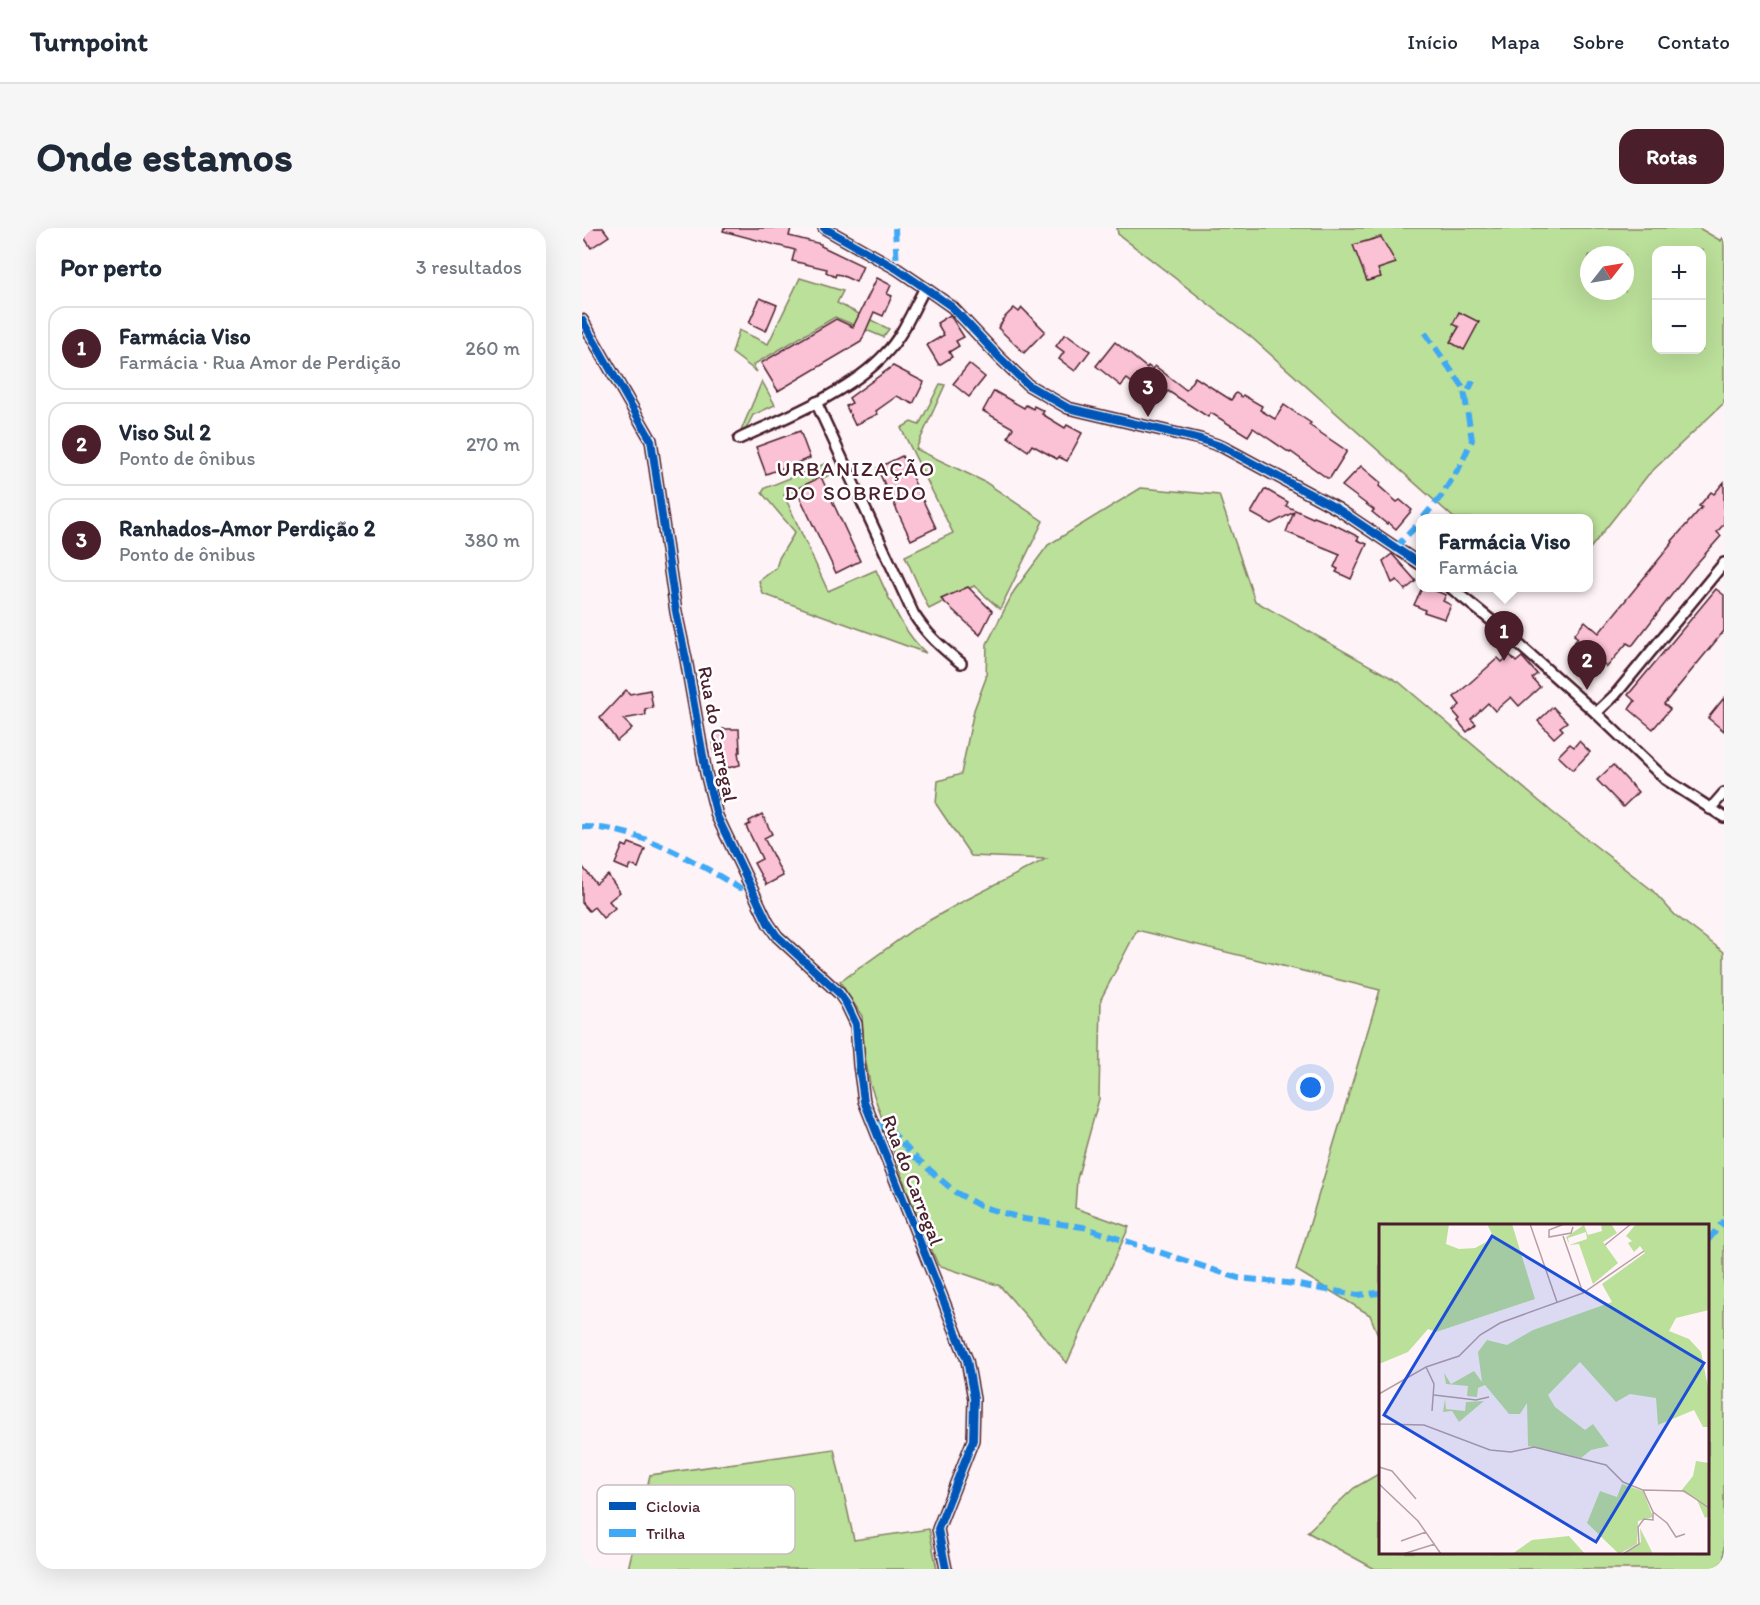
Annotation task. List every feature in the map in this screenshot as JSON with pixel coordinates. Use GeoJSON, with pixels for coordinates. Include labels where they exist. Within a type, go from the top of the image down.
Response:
{"type":"FeatureCollection","features":[{"type":"Feature","properties":{"kind":"street"},"geometry":{"type":"LineString","coordinates":[[824,228],[897,269],[952,307],[1028,385],[1068,408],[1200,439],[1223,447],[1338,509],[1416,561]]}},
{"type":"Feature","properties":{"kind":"street"},"geometry":{"type":"LineString","coordinates":[[739,439],[816,402],[866,372],[887,353],[925,288]]}},
{"type":"Feature","properties":{"kind":"street","name":"Rua do Carregal"},"geometry":{"type":"LineString","coordinates":[[582,320],[651,440],[676,612],[706,773],[717,816],[768,923],[790,950],[838,993],[852,1014],[864,1101],[967,1360],[974,1399],[973,1440],[938,1529],[946,1569]]}},
{"type":"Feature","properties":{"kind":"street"},"geometry":{"type":"LineString","coordinates":[[816,402],[913,613],[922,628],[934,641],[961,663]]}},
{"type":"Feature","properties":{"kind":"street"},"geometry":{"type":"LineString","coordinates":[[1596,713],[1616,695],[1724,563]]}},
{"type":"Feature","properties":{"kind":"street"},"geometry":{"type":"LineString","coordinates":[[1456,592],[1497,625],[1596,713],[1665,779],[1724,817]]}},
{"type":"Feature","properties":{"kind":"street"},"geometry":{"type":"LineString","coordinates":[[1710,809],[1724,793]]}},
{"type":"Feature","properties":{"kind":"green space"},"geometry":{"type":"Polygon","coordinates":[[[1117,228],[1699,228],[1721,241],[1724,236],[1724,403],[1648,475],[1593,545],[1593,514],[1450,514],[1251,337],[1118,234],[1117,228]]]}},
{"type":"Feature","properties":{"kind":"green space"},"geometry":{"type":"Polygon","coordinates":[[[800,278],[843,291],[837,303],[889,329],[883,337],[835,317],[753,365],[757,372],[732,353],[739,330],[768,344],[800,278]]]}},
{"type":"Feature","properties":{"kind":"green space"},"geometry":{"type":"Polygon","coordinates":[[[762,381],[775,405],[753,415],[746,429],[741,431],[762,381]]]}},
{"type":"Feature","properties":{"kind":"green space"},"geometry":{"type":"Polygon","coordinates":[[[940,384],[945,385],[916,449],[985,482],[1043,521],[1000,609],[974,586],[929,609],[905,556],[953,533],[901,428],[911,422],[919,425],[940,384]]]}},
{"type":"Feature","properties":{"kind":"green space"},"geometry":{"type":"Polygon","coordinates":[[[827,463],[832,474],[784,495],[828,591],[876,570],[903,625],[926,653],[763,594],[759,581],[776,568],[779,558],[795,532],[762,493],[765,488],[827,463]]]}},
{"type":"Feature","properties":{"kind":"green space"},"geometry":{"type":"Polygon","coordinates":[[[1141,488],[1219,495],[1255,601],[1399,682],[1552,812],[1652,890],[1675,915],[1724,952],[1724,1561],[1715,1569],[1375,1569],[1307,1532],[1354,1488],[1379,1474],[1379,1554],[1709,1554],[1709,1224],[1379,1224],[1379,1338],[1370,1315],[1296,1270],[1380,990],[1137,930],[1101,999],[1099,1099],[1077,1179],[1075,1208],[1129,1227],[1067,1363],[1000,1286],[938,1265],[908,1193],[870,1084],[864,1052],[862,1016],[840,982],[914,929],[1046,859],[971,856],[936,804],[938,781],[961,774],[974,710],[986,678],[987,644],[1014,591],[1048,545],[1141,488]]]}},
{"type":"Feature","properties":{"kind":"green space"},"geometry":{"type":"Polygon","coordinates":[[[834,1449],[854,1540],[929,1529],[937,1569],[628,1569],[632,1554],[795,1554],[795,1485],[648,1485],[650,1475],[834,1449]]]}},
{"type":"Feature","properties":{"kind":"building"},"geometry":{"type":"Polygon","coordinates":[[[582,228],[603,228],[609,236],[591,248],[582,234],[582,228]]]}},
{"type":"Feature","properties":{"kind":"building"},"geometry":{"type":"Polygon","coordinates":[[[724,228],[791,228],[789,236],[821,244],[863,266],[856,282],[841,275],[836,274],[835,277],[826,272],[827,269],[792,261],[795,250],[723,231],[724,228]]]}},
{"type":"Feature","properties":{"kind":"building"},"geometry":{"type":"Polygon","coordinates":[[[1381,237],[1396,263],[1378,269],[1381,277],[1367,281],[1353,245],[1381,237]]]}},
{"type":"Feature","properties":{"kind":"building"},"geometry":{"type":"Polygon","coordinates":[[[877,278],[891,285],[887,294],[892,296],[883,316],[874,312],[861,342],[778,391],[761,363],[836,319],[853,327],[877,278]]]}},
{"type":"Feature","properties":{"kind":"building"},"geometry":{"type":"Polygon","coordinates":[[[760,298],[777,305],[766,331],[749,323],[760,298]]]}},
{"type":"Feature","properties":{"kind":"building"},"geometry":{"type":"Polygon","coordinates":[[[1014,308],[1019,312],[1022,308],[1045,331],[1024,353],[998,328],[1002,320],[1014,308]]]}},
{"type":"Feature","properties":{"kind":"building"},"geometry":{"type":"Polygon","coordinates":[[[1459,312],[1479,322],[1464,350],[1450,342],[1459,327],[1453,324],[1459,312]]]}},
{"type":"Feature","properties":{"kind":"building"},"geometry":{"type":"Polygon","coordinates":[[[950,315],[964,337],[956,341],[959,346],[949,352],[952,357],[939,365],[927,345],[944,335],[937,323],[950,315]]]}},
{"type":"Feature","properties":{"kind":"building"},"geometry":{"type":"Polygon","coordinates":[[[1064,335],[1068,335],[1090,351],[1075,371],[1059,359],[1064,352],[1056,346],[1064,335]]]}},
{"type":"Feature","properties":{"kind":"building"},"geometry":{"type":"Polygon","coordinates":[[[1115,342],[1147,368],[1148,366],[1152,369],[1155,366],[1186,390],[1195,377],[1231,400],[1236,393],[1242,397],[1243,395],[1262,406],[1260,410],[1275,419],[1284,405],[1347,451],[1330,478],[1327,478],[1253,428],[1248,436],[1211,413],[1208,417],[1168,391],[1158,403],[1127,379],[1121,386],[1096,366],[1115,342]]]}},
{"type":"Feature","properties":{"kind":"building"},"geometry":{"type":"Polygon","coordinates":[[[969,364],[985,377],[969,397],[953,384],[969,364]]]}},
{"type":"Feature","properties":{"kind":"building"},"geometry":{"type":"Polygon","coordinates":[[[893,366],[924,382],[913,404],[897,396],[876,411],[878,414],[855,425],[846,406],[852,403],[849,398],[893,366]]]}},
{"type":"Feature","properties":{"kind":"building"},"geometry":{"type":"Polygon","coordinates":[[[994,391],[1024,408],[1026,405],[1033,409],[1034,406],[1044,411],[1042,414],[1065,428],[1067,425],[1082,433],[1067,461],[1059,457],[1057,459],[1032,445],[1028,451],[1008,437],[1013,428],[983,411],[994,391]]]}},
{"type":"Feature","properties":{"kind":"building"},"geometry":{"type":"Polygon","coordinates":[[[800,431],[810,458],[766,474],[756,447],[800,431]]]}},
{"type":"Feature","properties":{"kind":"building"},"geometry":{"type":"Polygon","coordinates":[[[902,456],[936,528],[911,540],[877,468],[902,456]]]}},
{"type":"Feature","properties":{"kind":"building"},"geometry":{"type":"Polygon","coordinates":[[[1361,466],[1381,483],[1379,486],[1397,502],[1400,500],[1412,510],[1396,529],[1342,486],[1361,466]]]}},
{"type":"Feature","properties":{"kind":"building"},"geometry":{"type":"Polygon","coordinates":[[[821,477],[860,561],[836,573],[796,489],[821,477]]]}},
{"type":"Feature","properties":{"kind":"building"},"geometry":{"type":"Polygon","coordinates":[[[1724,482],[1724,524],[1717,532],[1721,536],[1691,570],[1632,646],[1627,643],[1607,667],[1598,659],[1592,666],[1589,663],[1586,666],[1572,654],[1574,652],[1570,648],[1578,638],[1574,635],[1585,621],[1599,633],[1702,507],[1699,506],[1724,482]]]}},
{"type":"Feature","properties":{"kind":"building"},"geometry":{"type":"Polygon","coordinates":[[[1265,489],[1288,502],[1286,506],[1337,526],[1359,537],[1357,540],[1367,544],[1351,579],[1336,572],[1338,569],[1334,567],[1340,554],[1286,532],[1294,512],[1271,524],[1251,513],[1265,489]]]}},
{"type":"Feature","properties":{"kind":"building"},"geometry":{"type":"Polygon","coordinates":[[[1392,554],[1416,581],[1405,590],[1397,580],[1392,583],[1383,561],[1392,554]]]}},
{"type":"Feature","properties":{"kind":"building"},"geometry":{"type":"Polygon","coordinates":[[[968,587],[992,611],[980,635],[941,599],[968,587]]]}},
{"type":"Feature","properties":{"kind":"building"},"geometry":{"type":"Polygon","coordinates":[[[1716,589],[1724,595],[1724,631],[1664,704],[1670,709],[1653,729],[1629,709],[1635,701],[1628,695],[1716,589]]]}},
{"type":"Feature","properties":{"kind":"building"},"geometry":{"type":"Polygon","coordinates":[[[1420,592],[1438,592],[1446,595],[1443,601],[1451,605],[1445,619],[1424,612],[1425,610],[1414,605],[1420,592]]]}},
{"type":"Feature","properties":{"kind":"building"},"geometry":{"type":"Polygon","coordinates":[[[1510,655],[1516,662],[1522,657],[1537,674],[1532,678],[1540,687],[1519,706],[1511,697],[1495,711],[1488,703],[1471,719],[1476,724],[1467,732],[1453,711],[1460,705],[1454,697],[1498,658],[1502,662],[1510,655]]]}},
{"type":"Feature","properties":{"kind":"building"},"geometry":{"type":"Polygon","coordinates":[[[626,690],[630,694],[650,690],[653,708],[645,709],[646,715],[623,719],[632,728],[617,741],[600,718],[626,690]]]}},
{"type":"Feature","properties":{"kind":"building"},"geometry":{"type":"Polygon","coordinates":[[[1724,698],[1724,731],[1708,718],[1724,698]]]}},
{"type":"Feature","properties":{"kind":"building"},"geometry":{"type":"Polygon","coordinates":[[[1553,707],[1567,722],[1560,727],[1563,730],[1554,738],[1538,721],[1553,707]]]}},
{"type":"Feature","properties":{"kind":"building"},"geometry":{"type":"Polygon","coordinates":[[[722,729],[739,729],[740,765],[727,768],[725,753],[714,753],[713,732],[722,732],[722,729]]]}},
{"type":"Feature","properties":{"kind":"building"},"geometry":{"type":"Polygon","coordinates":[[[1579,741],[1590,752],[1573,770],[1558,756],[1570,744],[1574,747],[1579,741]]]}},
{"type":"Feature","properties":{"kind":"building"},"geometry":{"type":"Polygon","coordinates":[[[1613,765],[1638,792],[1623,807],[1597,780],[1613,765]]]}},
{"type":"Feature","properties":{"kind":"building"},"geometry":{"type":"Polygon","coordinates":[[[762,814],[772,834],[764,838],[783,876],[766,885],[754,863],[762,859],[746,826],[750,824],[749,821],[762,814]]]}},
{"type":"Feature","properties":{"kind":"building"},"geometry":{"type":"Polygon","coordinates":[[[629,843],[645,849],[638,868],[631,865],[629,870],[615,864],[623,845],[627,847],[629,843]]]}},
{"type":"Feature","properties":{"kind":"building"},"geometry":{"type":"Polygon","coordinates":[[[582,866],[596,884],[608,875],[620,892],[609,901],[615,908],[603,918],[594,907],[589,911],[582,903],[582,866]]]}},
{"type":"Feature","properties":{"kind":"marked path"},"geometry":{"type":"LineString","coordinates":[[895,228],[897,269]]}},
{"type":"Feature","properties":{"kind":"marked path"},"geometry":{"type":"LineString","coordinates":[[1425,333],[1464,389],[1465,397]]}},
{"type":"Feature","properties":{"kind":"marked path"},"geometry":{"type":"LineString","coordinates":[[1426,514],[1459,468],[1472,440],[1465,397],[1473,381]]}},
{"type":"Feature","properties":{"kind":"marked path"},"geometry":{"type":"LineString","coordinates":[[1395,548],[1416,526]]}},
{"type":"Feature","properties":{"kind":"marked path"},"geometry":{"type":"LineString","coordinates":[[582,827],[623,832],[643,839],[684,857],[739,888],[750,887]]}},
{"type":"Feature","properties":{"kind":"marked path"},"geometry":{"type":"LineString","coordinates":[[873,1122],[890,1130],[915,1157],[955,1192],[980,1206],[1024,1219],[1083,1227],[1238,1278],[1287,1283],[1357,1295],[1379,1293]]}},
{"type":"Feature","properties":{"kind":"marked path"},"geometry":{"type":"LineString","coordinates":[[1709,1239],[1724,1221]]}},
{"type":"Feature","properties":{"kind":"cycle path"},"geometry":{"type":"LineString","coordinates":[[824,228],[897,269],[952,307],[1028,385],[1068,408],[1200,439],[1223,447],[1338,509],[1416,561]]}},
{"type":"Feature","properties":{"kind":"cycle path"},"geometry":{"type":"LineString","coordinates":[[582,320],[651,440],[676,612],[706,773],[717,816],[768,923],[777,936],[839,993],[856,1024],[864,1101],[967,1360],[974,1399],[973,1440],[938,1529],[946,1569]]}},
{"type":"Feature","properties":{"kind":"place","name":"Ranhados-Amor Perdição 2"},"geometry":{"type":"Point","coordinates":[1148,417]}},
{"type":"Feature","properties":{"kind":"place","name":"Farmácia Viso"},"geometry":{"type":"Point","coordinates":[1504,661]}},
{"type":"Feature","properties":{"kind":"place","name":"Viso Sul 2"},"geometry":{"type":"Point","coordinates":[1587,690]}},
{"type":"Feature","properties":{"kind":"district","name":"URBANIZAÇÃO DO SOBREDO"},"geometry":{"type":"Point","coordinates":[856,480]}}]}
